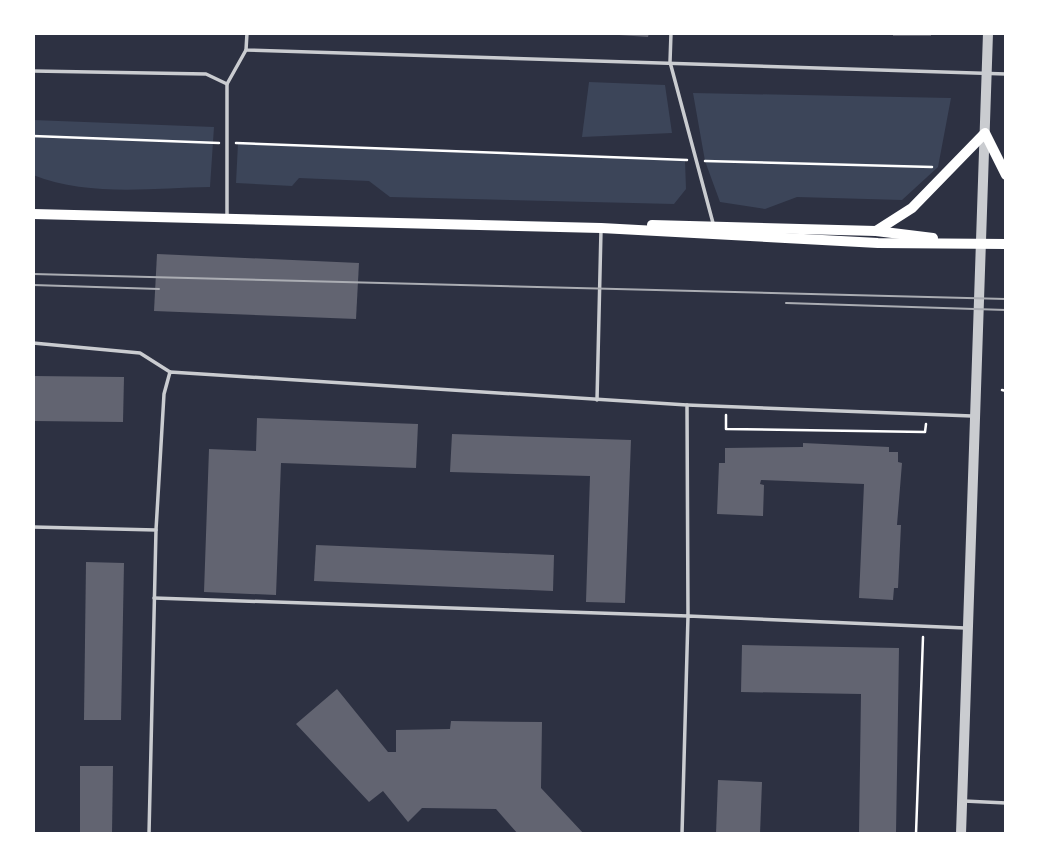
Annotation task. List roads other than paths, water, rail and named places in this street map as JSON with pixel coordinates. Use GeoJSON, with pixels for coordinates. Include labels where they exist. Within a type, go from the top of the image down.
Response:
{"type":"FeatureCollection","features":[{"type":"Feature","properties":{"kind":"main road"},"geometry":{"type":"LineString","coordinates":[[876,230],[912,208],[985,133],[1006,175]]}},
{"type":"Feature","properties":{"kind":"main road"},"geometry":{"type":"LineString","coordinates":[[33,205],[46,214]]}},
{"type":"Feature","properties":{"kind":"main road"},"geometry":{"type":"LineString","coordinates":[[33,214],[601,228],[878,243],[1006,244]]}},
{"type":"Feature","properties":{"kind":"main road"},"geometry":{"type":"LineString","coordinates":[[601,228],[714,225],[876,230],[980,244]]}},
{"type":"Feature","properties":{"kind":"street"},"geometry":{"type":"LineString","coordinates":[[961,834],[988,33]]}},
{"type":"Feature","properties":{"kind":"lane"},"geometry":{"type":"LineString","coordinates":[[227,219],[227,84],[246,50],[247,33]]}},
{"type":"Feature","properties":{"kind":"lane"},"geometry":{"type":"LineString","coordinates":[[671,33],[670,62],[714,225]]}},
{"type":"Feature","properties":{"kind":"lane"},"geometry":{"type":"LineString","coordinates":[[246,50],[1006,74]]}},
{"type":"Feature","properties":{"kind":"lane"},"geometry":{"type":"LineString","coordinates":[[33,71],[206,74],[227,84]]}},
{"type":"Feature","properties":{"kind":"lane"},"geometry":{"type":"LineString","coordinates":[[597,400],[601,228]]}},
{"type":"Feature","properties":{"kind":"lane"},"geometry":{"type":"LineString","coordinates":[[33,343],[140,353],[170,372],[687,405],[974,416]]}},
{"type":"Feature","properties":{"kind":"lane"},"geometry":{"type":"LineString","coordinates":[[149,834],[156,530],[164,394],[170,372]]}},
{"type":"Feature","properties":{"kind":"lane"},"geometry":{"type":"LineString","coordinates":[[682,834],[688,615],[687,405]]}},
{"type":"Feature","properties":{"kind":"lane"},"geometry":{"type":"LineString","coordinates":[[33,527],[156,530]]}},
{"type":"Feature","properties":{"kind":"lane"},"geometry":{"type":"LineString","coordinates":[[154,598],[688,615],[967,628]]}},
{"type":"Feature","properties":{"kind":"lane"},"geometry":{"type":"LineString","coordinates":[[962,801],[1006,803]]}},
{"type":"Feature","properties":{"kind":"lane"},"geometry":{"type":"LineString","coordinates":[[961,818],[968,834]]}},
{"type":"Feature","properties":{"kind":"tram line"},"geometry":{"type":"LineString","coordinates":[[33,274],[1006,299]]}},
{"type":"Feature","properties":{"kind":"tram line"},"geometry":{"type":"LineString","coordinates":[[33,285],[159,289]]}},
{"type":"Feature","properties":{"kind":"tram line"},"geometry":{"type":"LineString","coordinates":[[786,303],[1006,310]]}}]}
